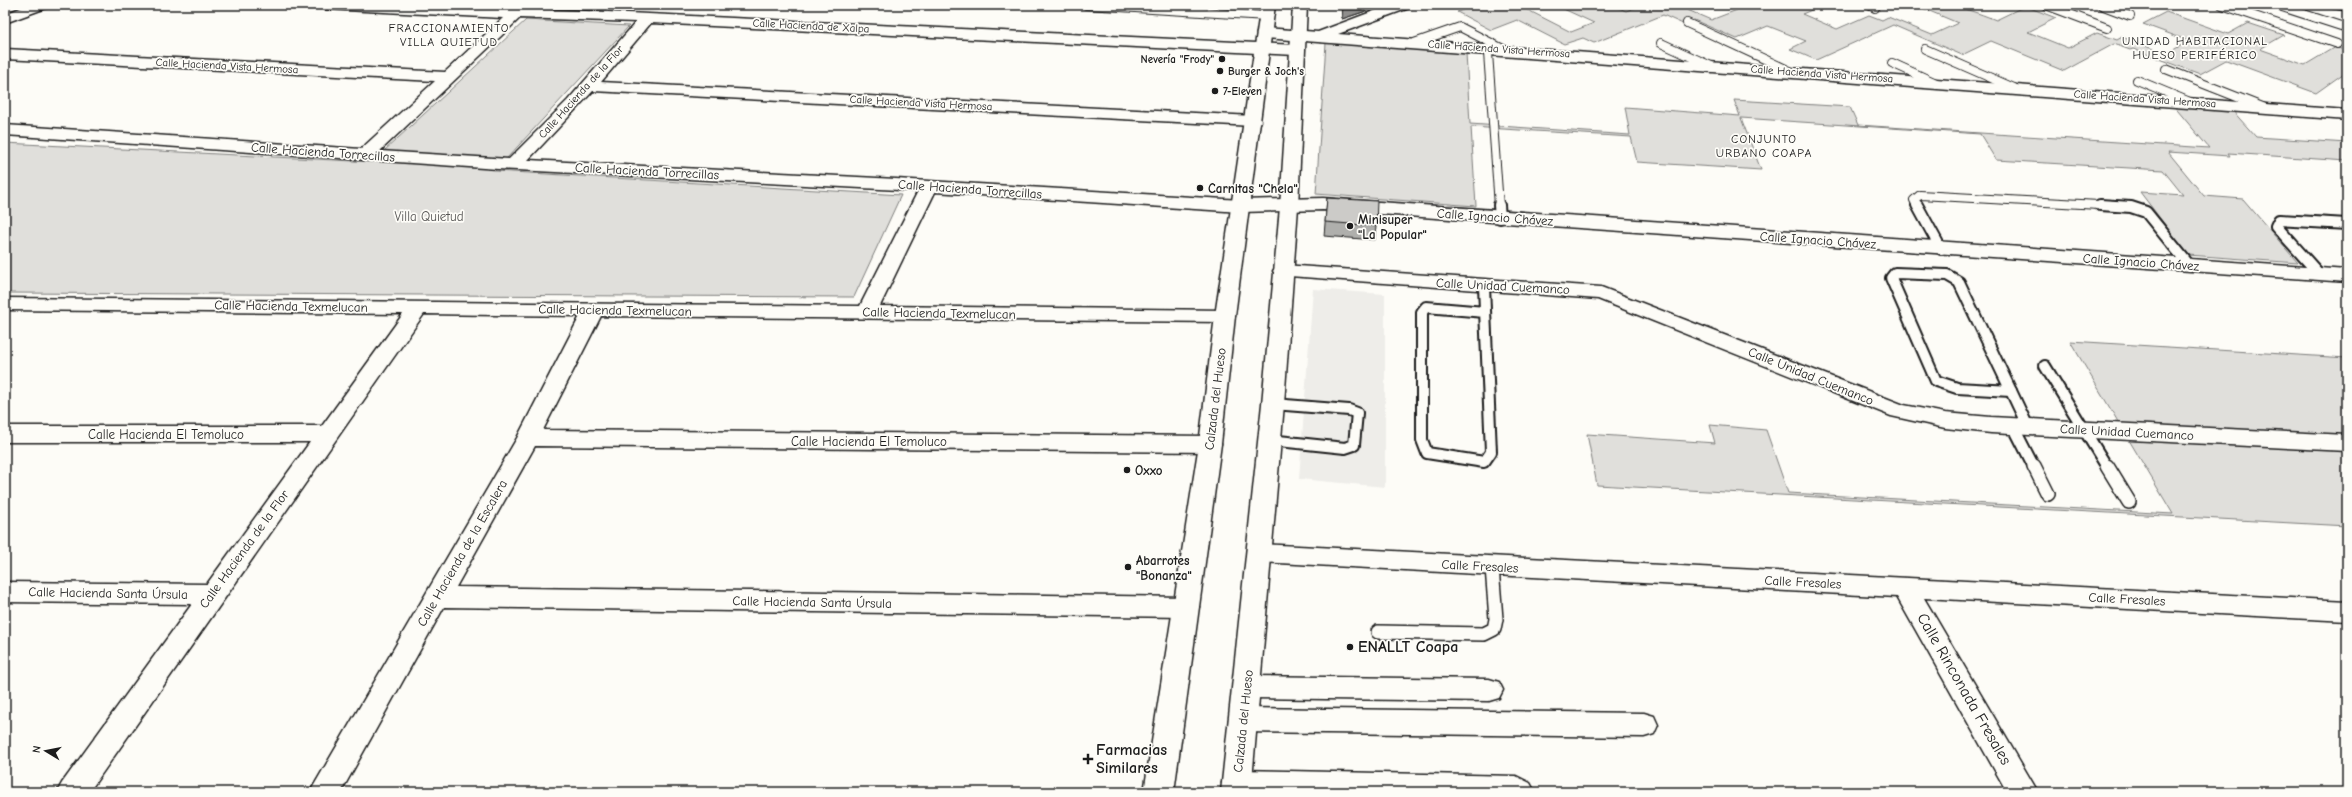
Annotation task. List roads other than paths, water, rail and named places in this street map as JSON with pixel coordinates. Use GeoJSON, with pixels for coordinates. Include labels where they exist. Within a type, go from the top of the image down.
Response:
{"type":"FeatureCollection","features":[{"type":"Feature","properties":{"kind":"street"},"geometry":{"type":"LineString","coordinates":[[5,18],[42,5]]}},
{"type":"Feature","properties":{"kind":"street","name":"Calle Hacienda de Xalpa"},"geometry":{"type":"LineString","coordinates":[[325,5],[516,14],[647,18],[1266,26],[1303,40]]}},
{"type":"Feature","properties":{"kind":"street","name":"Calzada del Hueso"},"geometry":{"type":"LineString","coordinates":[[1237,788],[1260,553],[1303,40],[1300,5]]}},
{"type":"Feature","properties":{"kind":"street"},"geometry":{"type":"LineString","coordinates":[[1303,40],[1404,5]]}},
{"type":"Feature","properties":{"kind":"street"},"geometry":{"type":"LineString","coordinates":[[2338,5],[2347,6]]}},
{"type":"Feature","properties":{"kind":"street"},"geometry":{"type":"LineString","coordinates":[[365,155],[516,14]]}},
{"type":"Feature","properties":{"kind":"street","name":"Calle Hacienda de la Flor"},"geometry":{"type":"LineString","coordinates":[[514,164],[589,86],[647,18]]}},
{"type":"Feature","properties":{"kind":"street"},"geometry":{"type":"LineString","coordinates":[[1357,22],[1363,28],[1386,41]]}},
{"type":"Feature","properties":{"kind":"street","name":"Calzada del Hueso"},"geometry":{"type":"LineString","coordinates":[[1159,792],[1210,444],[1225,316],[1266,26]]}},
{"type":"Feature","properties":{"kind":"street","name":"Calle Hacienda Vista Hermosa"},"geometry":{"type":"LineString","coordinates":[[1303,40],[1386,41],[1414,43],[2014,88],[2347,115]]}},
{"type":"Feature","properties":{"kind":"street","name":"Calle Hacienda Vista Hermosa"},"geometry":{"type":"LineString","coordinates":[[5,54],[449,77]]}},
{"type":"Feature","properties":{"kind":"street","name":"Calle Hacienda Vista Hermosa"},"geometry":{"type":"LineString","coordinates":[[589,86],[1253,120]]}},
{"type":"Feature","properties":{"kind":"street","name":"Calle Hacienda Torrecillas"},"geometry":{"type":"LineString","coordinates":[[5,130],[514,164],[929,186],[1241,206],[1289,205]]}},
{"type":"Feature","properties":{"kind":"street"},"geometry":{"type":"LineString","coordinates":[[867,312],[929,186]]}},
{"type":"Feature","properties":{"kind":"street","name":"Calle Ignacio Chávez"},"geometry":{"type":"LineString","coordinates":[[1289,205],[1323,204],[1500,218],[2347,276]]}},
{"type":"Feature","properties":{"kind":"street","name":"Calle Unidad Cuemanco"},"geometry":{"type":"LineString","coordinates":[[1283,271],[1601,294],[1899,411],[1948,421],[2021,427],[2083,429],[2347,444]]}},
{"type":"Feature","properties":{"kind":"street","name":"Calle Hacienda Texmelucan"},"geometry":{"type":"LineString","coordinates":[[5,304],[593,311],[1225,316]]}},
{"type":"Feature","properties":{"kind":"street","name":"Calle Hacienda de la Flor"},"geometry":{"type":"LineString","coordinates":[[72,792],[212,594],[419,308]]}},
{"type":"Feature","properties":{"kind":"street","name":"Calle Hacienda de la Escalera"},"geometry":{"type":"LineString","coordinates":[[325,792],[528,438],[593,311]]}},
{"type":"Feature","properties":{"kind":"street","name":"Calle Hacienda El Temoluco"},"geometry":{"type":"LineString","coordinates":[[5,434],[327,434]]}},
{"type":"Feature","properties":{"kind":"street","name":"Calle Hacienda El Temoluco"},"geometry":{"type":"LineString","coordinates":[[528,438],[1210,444]]}},
{"type":"Feature","properties":{"kind":"street","name":"Calle Fresales"},"geometry":{"type":"LineString","coordinates":[[1260,553],[1492,567],[1904,587],[2347,611]]}},
{"type":"Feature","properties":{"kind":"street","name":"Calle Rinconada Fresales"},"geometry":{"type":"LineString","coordinates":[[1904,587],[2023,792]]}},
{"type":"Feature","properties":{"kind":"street","name":"Calle Hacienda Santa Úrsula"},"geometry":{"type":"LineString","coordinates":[[5,592],[212,594]]}},
{"type":"Feature","properties":{"kind":"street","name":"Calle Hacienda Santa Úrsula"},"geometry":{"type":"LineString","coordinates":[[438,597],[1186,607]]}},
{"type":"Feature","properties":{"kind":"street"},"geometry":{"type":"LineString","coordinates":[[1247,688],[1489,690]]}},
{"type":"Feature","properties":{"kind":"street"},"geometry":{"type":"LineString","coordinates":[[1243,720],[1644,725]]}},
{"type":"Feature","properties":{"kind":"street"},"geometry":{"type":"LineString","coordinates":[[1237,788],[1516,789],[1520,792]]}},
{"type":"Feature","properties":{"kind":"lane"},"geometry":{"type":"LineString","coordinates":[[1086,5],[1266,26]]}},
{"type":"Feature","properties":{"kind":"lane"},"geometry":{"type":"LineString","coordinates":[[2046,5],[2107,28]]}},
{"type":"Feature","properties":{"kind":"lane"},"geometry":{"type":"LineString","coordinates":[[2101,5],[2130,16]]}},
{"type":"Feature","properties":{"kind":"lane"},"geometry":{"type":"LineString","coordinates":[[2222,5],[2337,44]]}},
{"type":"Feature","properties":{"kind":"lane"},"geometry":{"type":"LineString","coordinates":[[2276,5],[2347,28]]}},
{"type":"Feature","properties":{"kind":"lane"},"geometry":{"type":"LineString","coordinates":[[1687,23],[1790,71]]}},
{"type":"Feature","properties":{"kind":"lane"},"geometry":{"type":"LineString","coordinates":[[1661,43],[1711,66]]}},
{"type":"Feature","properties":{"kind":"lane"},"geometry":{"type":"LineString","coordinates":[[1925,49],[2014,88]]}},
{"type":"Feature","properties":{"kind":"lane"},"geometry":{"type":"LineString","coordinates":[[1488,53],[1500,218]]}},
{"type":"Feature","properties":{"kind":"lane"},"geometry":{"type":"LineString","coordinates":[[1892,63],[1936,82]]}},
{"type":"Feature","properties":{"kind":"lane"},"geometry":{"type":"LineString","coordinates":[[2166,69],[2266,108]]}},
{"type":"Feature","properties":{"kind":"lane"},"geometry":{"type":"LineString","coordinates":[[2137,80],[2190,102]]}},
{"type":"Feature","properties":{"kind":"lane"},"geometry":{"type":"LineString","coordinates":[[1941,249],[1914,200],[1920,195],[2131,207],[2146,212],[2189,265]]}},
{"type":"Feature","properties":{"kind":"lane"},"geometry":{"type":"LineString","coordinates":[[2319,274],[2276,226],[2279,220],[2347,224]]}},
{"type":"Feature","properties":{"kind":"lane"},"geometry":{"type":"LineString","coordinates":[[2012,392],[1957,388],[1936,381],[1891,278],[1895,272],[1947,275],[1959,282],[2012,392],[2021,427],[2048,494]]}},
{"type":"Feature","properties":{"kind":"lane"},"geometry":{"type":"LineString","coordinates":[[1484,286],[1491,452],[1484,462],[1444,457],[1427,453],[1422,440],[1422,312],[1426,307],[1485,312]]}},
{"type":"Feature","properties":{"kind":"lane"},"geometry":{"type":"LineString","coordinates":[[2045,366],[2129,502]]}},
{"type":"Feature","properties":{"kind":"lane"},"geometry":{"type":"LineString","coordinates":[[1269,440],[1346,448],[1354,445],[1357,413],[1349,410],[1273,404]]}},
{"type":"Feature","properties":{"kind":"lane"},"geometry":{"type":"LineString","coordinates":[[1378,632],[1484,634],[1494,629],[1496,619],[1492,567]]}},
{"type":"Feature","properties":{"kind":"place","name":"Nevería \"Frody\""},"geometry":{"type":"Point","coordinates":[1222,59]}},
{"type":"Feature","properties":{"kind":"place","name":"Burger & Joch's"},"geometry":{"type":"Point","coordinates":[1220,71]}},
{"type":"Feature","properties":{"kind":"place","name":"7-Eleven"},"geometry":{"type":"Point","coordinates":[1215,91]}},
{"type":"Feature","properties":{"kind":"place","name":"Carnitas \"Chela\""},"geometry":{"type":"Point","coordinates":[1200,188]}},
{"type":"Feature","properties":{"kind":"place","name":"Minisuper \"La Popular\""},"geometry":{"type":"Point","coordinates":[1350,226]}},
{"type":"Feature","properties":{"kind":"place","name":"Oxxo"},"geometry":{"type":"Point","coordinates":[1127,470]}},
{"type":"Feature","properties":{"kind":"place","name":"Abarrotes \"Bonanza\""},"geometry":{"type":"Point","coordinates":[1128,567]}},
{"type":"Feature","properties":{"kind":"place","name":"ENALLT Coapa"},"geometry":{"type":"Point","coordinates":[1350,647]}},
{"type":"Feature","properties":{"kind":"place","name":"Farmacias Similares"},"geometry":{"type":"Point","coordinates":[1088,759]}},
{"type":"Feature","properties":{"kind":"district","name":"FRACCIONAMIENTO VILLA QUIETUD"},"geometry":{"type":"Point","coordinates":[449,35]}},
{"type":"Feature","properties":{"kind":"district","name":"UNIDAD HABITACIONAL HUESO PERIFÉRICO"},"geometry":{"type":"Point","coordinates":[2195,48]}},
{"type":"Feature","properties":{"kind":"district","name":"CONJUNTO URBANO COAPA"},"geometry":{"type":"Point","coordinates":[1764,146]}},
{"type":"Feature","properties":{"kind":"park label","name":"Villa Quietud"},"geometry":{"type":"Point","coordinates":[429,216]}}]}
